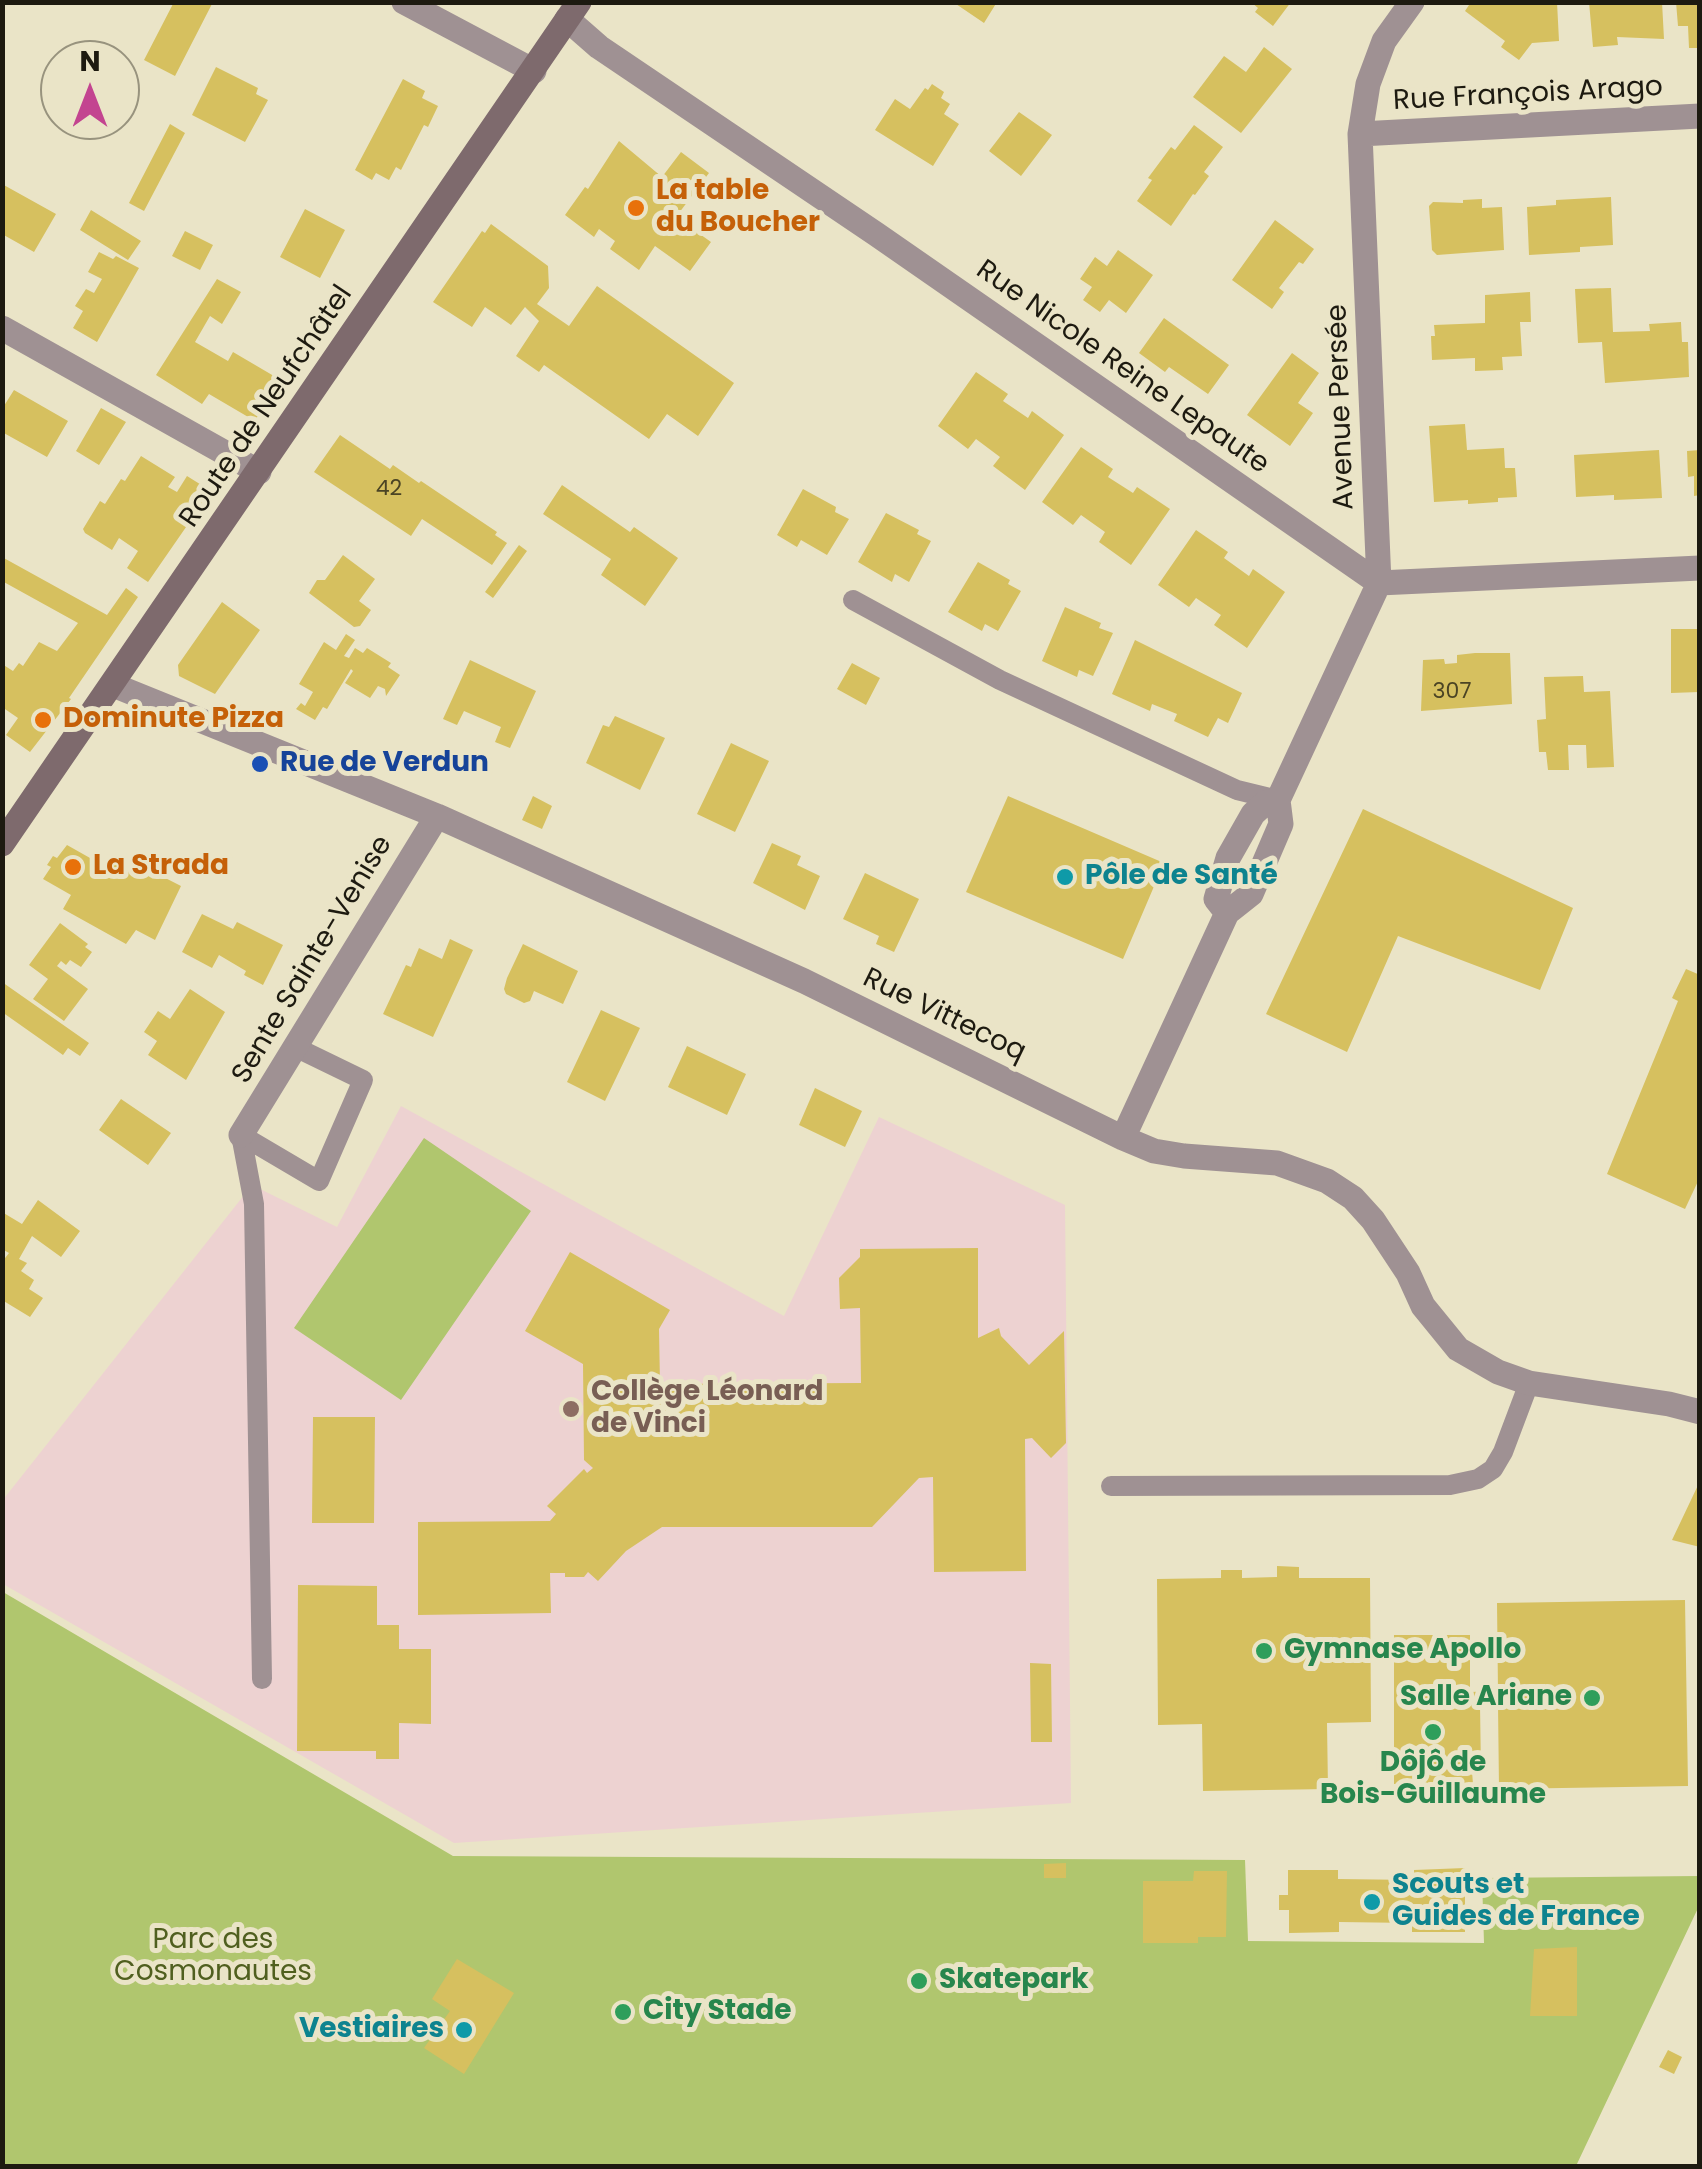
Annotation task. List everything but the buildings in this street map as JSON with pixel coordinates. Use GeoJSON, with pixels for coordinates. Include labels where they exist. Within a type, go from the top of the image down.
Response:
{"type":"FeatureCollection","features":[{"type":"Feature","properties":{"kind":"main road","name":"Route de Neufchâtel"},"geometry":{"type":"LineString","coordinates":[[2,844],[573,11]]}},
{"type":"Feature","properties":{"kind":"street"},"geometry":{"type":"LineString","coordinates":[[404,2],[534,71]]}},
{"type":"Feature","properties":{"kind":"street","name":"Avenue Persée"},"geometry":{"type":"LineString","coordinates":[[1123,1138],[1227,913],[1251,894],[1281,824],[1278,800],[1379,583],[1360,134],[1368,84],[1384,41],[1412,2]]}},
{"type":"Feature","properties":{"kind":"street","name":"Rue Nicole Reine Lepaute"},"geometry":{"type":"LineString","coordinates":[[573,11],[599,46],[1379,583]]}},
{"type":"Feature","properties":{"kind":"street","name":"Rue François Arago"},"geometry":{"type":"LineString","coordinates":[[1360,134],[1700,116]]}},
{"type":"Feature","properties":{"kind":"street"},"geometry":{"type":"LineString","coordinates":[[2,328],[259,472]]}},
{"type":"Feature","properties":{"kind":"street"},"geometry":{"type":"LineString","coordinates":[[1379,583],[1700,568]]}},
{"type":"Feature","properties":{"kind":"street","name":"Rue Vittecoq"},"geometry":{"type":"LineString","coordinates":[[113,685],[437,816],[804,981],[1123,1138],[1184,1156],[1277,1163],[1326,1181],[1353,1198],[1373,1220],[1408,1273],[1423,1306],[1458,1349],[1498,1372],[1528,1383],[1700,1412]]}},
{"type":"Feature","properties":{"kind":"street","name":"Avenue Persée"},"geometry":{"type":"LineString","coordinates":[[1227,913],[1216,899],[1228,858],[1254,814],[1265,803],[1278,800]]}},
{"type":"Feature","properties":{"kind":"street","name":"Sente Sainte-Venise"},"geometry":{"type":"LineString","coordinates":[[241,1135],[437,816]]}},
{"type":"Feature","properties":{"kind":"lane"},"geometry":{"type":"LineString","coordinates":[[853,600],[1000,680],[1237,790],[1278,800]]}},
{"type":"Feature","properties":{"kind":"lane"},"geometry":{"type":"LineString","coordinates":[[241,1135],[319,1181],[363,1080],[295,1047]]}},
{"type":"Feature","properties":{"kind":"lane"},"geometry":{"type":"LineString","coordinates":[[241,1135],[254,1204],[262,1679]]}},
{"type":"Feature","properties":{"kind":"lane"},"geometry":{"type":"LineString","coordinates":[[1111,1486],[1450,1484],[1478,1479],[1493,1469],[1502,1452],[1528,1383]]}},
{"type":"Feature","properties":{"kind":"shaded area","name":"Collège Léonard de Vinci"},"geometry":{"type":"Polygon","coordinates":[[[401,1106],[784,1316],[879,1117],[1065,1205],[1071,1803],[454,1843],[3,1584],[2,1501],[252,1185],[337,1227],[401,1106]]]}},
{"type":"Feature","properties":{"kind":"green space"},"geometry":{"type":"Polygon","coordinates":[[[424,1138],[531,1211],[401,1400],[294,1328],[424,1138]]]}},
{"type":"Feature","properties":{"kind":"green space","name":"Parc des Cosmonautes"},"geometry":{"type":"Polygon","coordinates":[[[3,1592],[453,1856],[1245,1860],[1248,1941],[1484,1943],[1482,1878],[1699,1876],[1699,1906],[1576,2166],[3,2166],[3,1592]]]}},
{"type":"Feature","properties":{"kind":"place","name":"La table du Boucher"},"geometry":{"type":"Point","coordinates":[636,208]}},
{"type":"Feature","properties":{"kind":"place","name":"Dominute Pizza"},"geometry":{"type":"Point","coordinates":[43,720]}},
{"type":"Feature","properties":{"kind":"place","name":"Rue de Verdun"},"geometry":{"type":"Point","coordinates":[260,764]}},
{"type":"Feature","properties":{"kind":"place","name":"La Strada"},"geometry":{"type":"Point","coordinates":[73,867]}},
{"type":"Feature","properties":{"kind":"place","name":"Pôle de Santé"},"geometry":{"type":"Point","coordinates":[1065,877]}},
{"type":"Feature","properties":{"kind":"place","name":"Collège Léonard de Vinci"},"geometry":{"type":"Point","coordinates":[571,1409]}},
{"type":"Feature","properties":{"kind":"place","name":"Gymnase Apollo"},"geometry":{"type":"Point","coordinates":[1264,1651]}},
{"type":"Feature","properties":{"kind":"place","name":"Salle Ariane"},"geometry":{"type":"Point","coordinates":[1592,1698]}},
{"type":"Feature","properties":{"kind":"place","name":"Dôjô de Bois-Guillaume"},"geometry":{"type":"Point","coordinates":[1433,1732]}},
{"type":"Feature","properties":{"kind":"place","name":"Scouts et Guides de France"},"geometry":{"type":"Point","coordinates":[1372,1902]}},
{"type":"Feature","properties":{"kind":"place","name":"Skatepark"},"geometry":{"type":"Point","coordinates":[919,1981]}},
{"type":"Feature","properties":{"kind":"place","name":"City Stade"},"geometry":{"type":"Point","coordinates":[623,2012]}},
{"type":"Feature","properties":{"kind":"place","name":"Vestiaires"},"geometry":{"type":"Point","coordinates":[464,2030]}}]}
